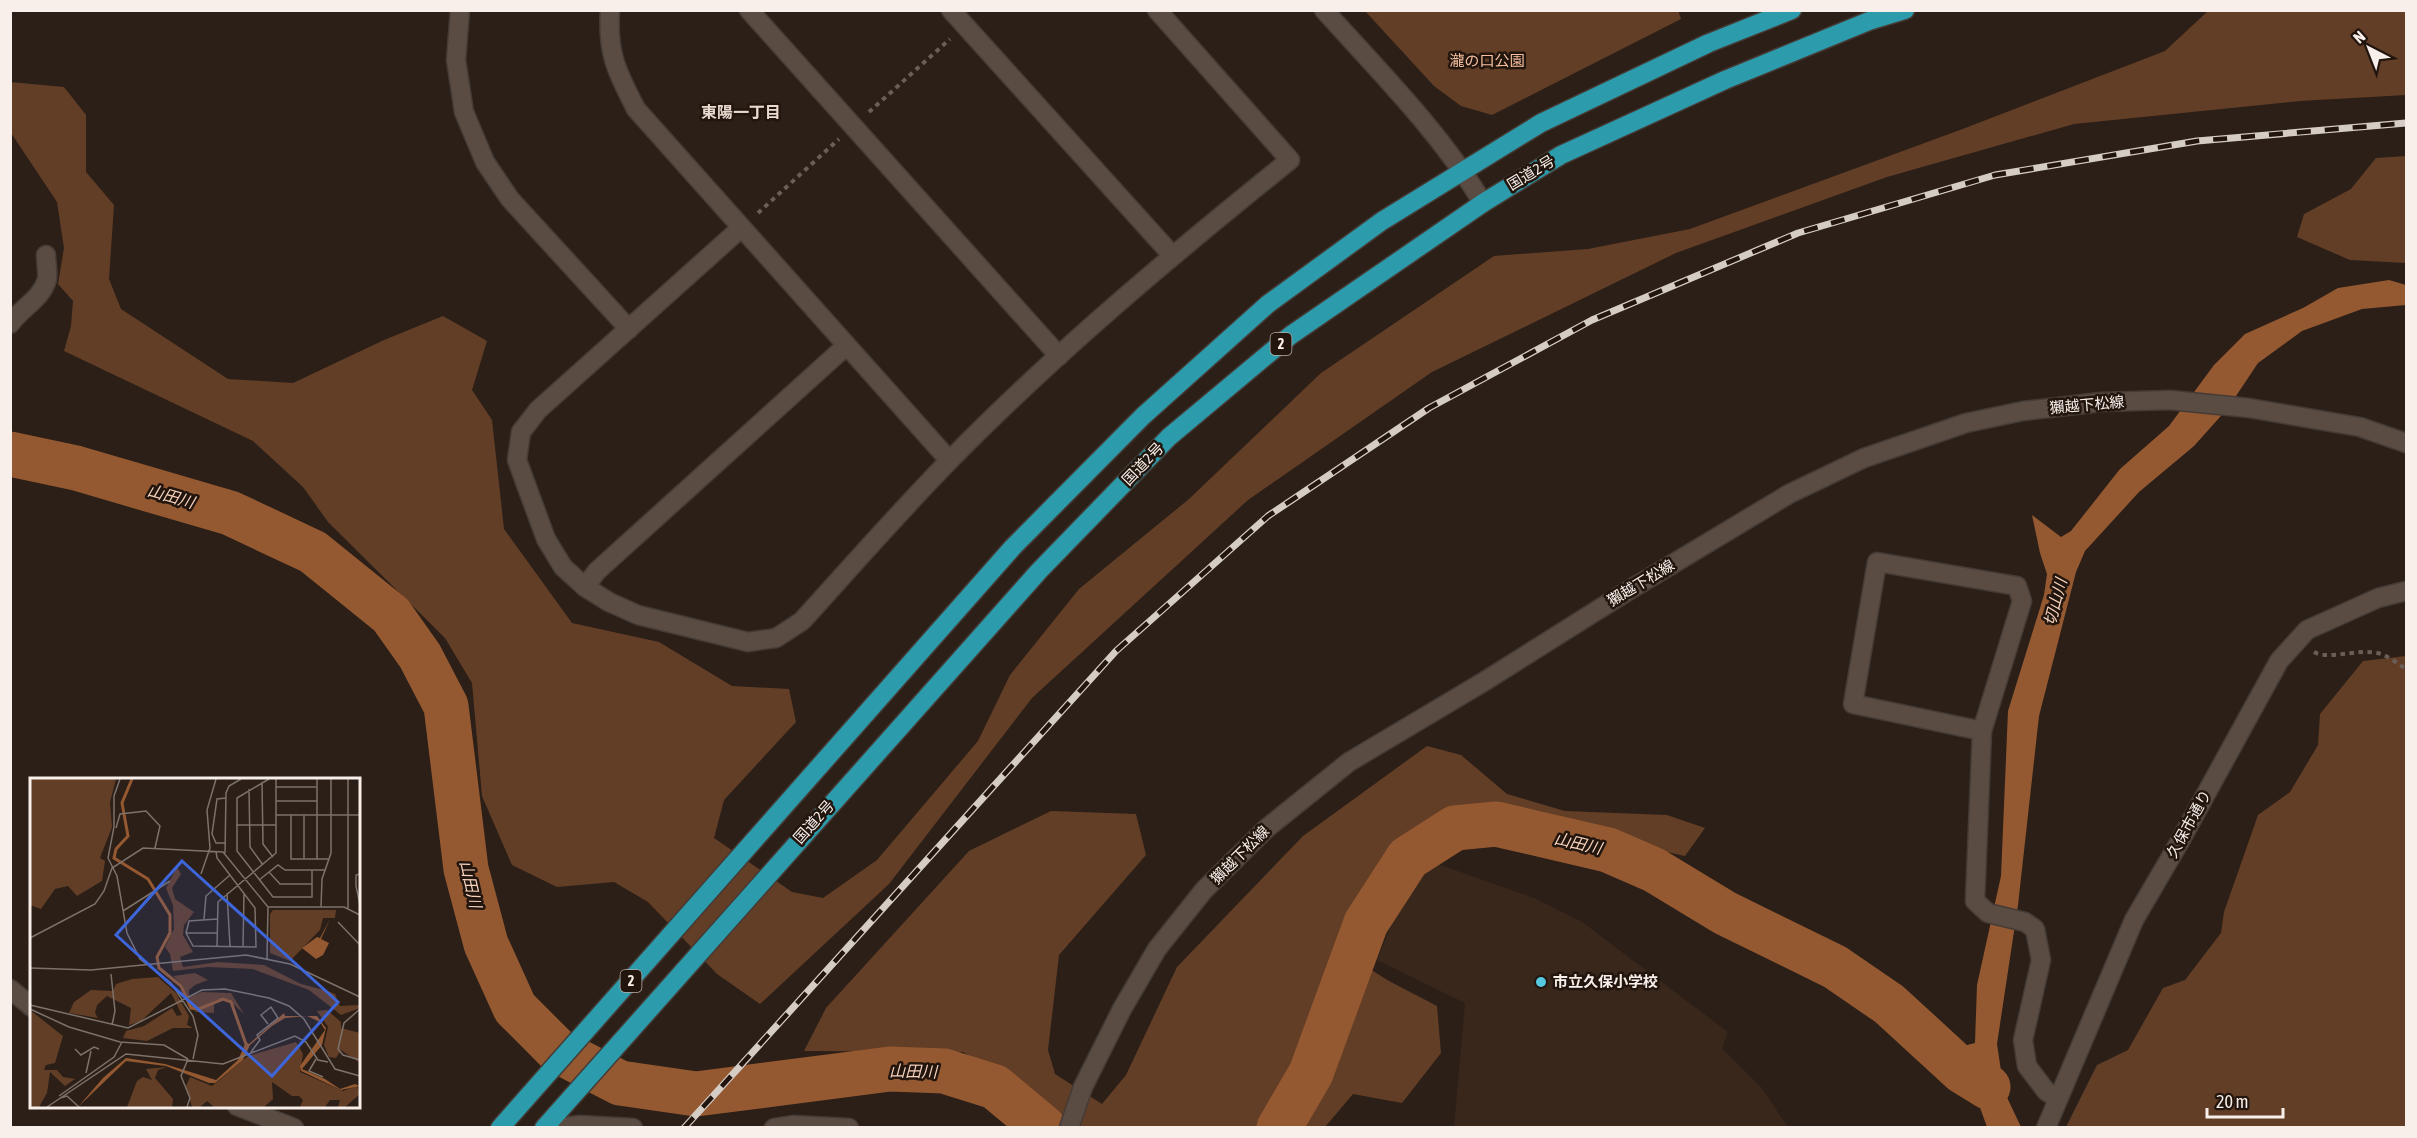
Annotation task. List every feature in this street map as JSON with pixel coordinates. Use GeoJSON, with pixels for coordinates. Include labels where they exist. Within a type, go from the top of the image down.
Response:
{"type":"FeatureCollection","features":[{"type":"Feature","properties":{"kind":"highway","name":"国道2号"},"geometry":{"type":"LineString","coordinates":[[500,1128],[1014,547],[1143,416],[1268,304],[1382,221],[1541,123],[1709,43],[1792,10]]}},
{"type":"Feature","properties":{"kind":"highway","name":"国道2号"},"geometry":{"type":"LineString","coordinates":[[544,1128],[1039,571],[1169,437],[1291,335],[1483,203],[1561,155],[1725,80],[1869,21],[1905,10]]}},
{"type":"Feature","properties":{"kind":"street"},"geometry":{"type":"LineString","coordinates":[[460,10],[456,60],[464,112],[485,162],[510,199],[629,329]]}},
{"type":"Feature","properties":{"kind":"street"},"geometry":{"type":"LineString","coordinates":[[610,10],[609,30],[615,69],[636,109],[949,460]]}},
{"type":"Feature","properties":{"kind":"street"},"geometry":{"type":"LineString","coordinates":[[749,10],[1059,356]]}},
{"type":"Feature","properties":{"kind":"street"},"geometry":{"type":"LineString","coordinates":[[951,10],[1172,255]]}},
{"type":"Feature","properties":{"kind":"street"},"geometry":{"type":"LineString","coordinates":[[741,228],[538,410],[521,432],[517,460],[546,539],[563,567],[585,587],[609,602],[638,615],[748,642],[776,638],[802,621],[949,460],[1059,356],[1172,255],[1290,160],[1156,10]]}},
{"type":"Feature","properties":{"kind":"street"},"geometry":{"type":"LineString","coordinates":[[1324,10],[1430,129],[1463,170],[1483,203]]}},
{"type":"Feature","properties":{"kind":"street"},"geometry":{"type":"LineString","coordinates":[[10,324],[40,295],[47,279],[46,255]]}},
{"type":"Feature","properties":{"kind":"street"},"geometry":{"type":"LineString","coordinates":[[585,587],[597,571],[846,346]]}},
{"type":"Feature","properties":{"kind":"street","name":"獺越下松線"},"geometry":{"type":"LineString","coordinates":[[1070,1128],[1083,1087],[1122,1009],[1157,949],[1204,890],[1267,828],[1349,762],[1769,506],[1864,458],[1966,423],[2023,411],[2101,402],[2170,400],[2249,408],[2360,427],[2406,442]]}},
{"type":"Feature","properties":{"kind":"street"},"geometry":{"type":"LineString","coordinates":[[1982,731],[1853,704],[1877,562],[2017,586],[2022,601],[1982,731],[1975,902],[1988,914],[2025,922],[2035,929],[2041,960],[2023,1040],[2027,1066],[2046,1091],[2058,1099]]}},
{"type":"Feature","properties":{"kind":"street","name":"久保市通り"},"geometry":{"type":"LineString","coordinates":[[2046,1128],[2134,920],[2278,661],[2307,630],[2378,598],[2406,591]]}},
{"type":"Feature","properties":{"kind":"street"},"geometry":{"type":"LineString","coordinates":[[10,989],[30,1005]]}},
{"type":"Feature","properties":{"kind":"street"},"geometry":{"type":"LineString","coordinates":[[240,1108],[294,1128]]}},
{"type":"Feature","properties":{"kind":"street"},"geometry":{"type":"LineString","coordinates":[[557,1128],[580,1125],[633,1128]]}},
{"type":"Feature","properties":{"kind":"street"},"geometry":{"type":"LineString","coordinates":[[774,1128],[793,1125],[849,1128]]}},
{"type":"Feature","properties":{"kind":"path"},"geometry":{"type":"LineString","coordinates":[[2295,642],[2321,656],[2347,652],[2380,654],[2406,669]]}},
{"type":"Feature","properties":{"kind":"shaded area","name":"市立久保小学校"},"geometry":{"type":"Polygon","coordinates":[[[1429,861],[1534,898],[1582,922],[1728,1032],[1722,1048],[1761,1087],[1788,1127],[1454,1127],[1465,1003],[1377,960],[1410,879],[1429,861]]]}},
{"type":"Feature","properties":{"kind":"green space","name":"瀧の口公園"},"geometry":{"type":"Polygon","coordinates":[[[1678,10],[1681,19],[1492,115],[1461,106],[1434,86],[1365,11],[1678,10]]]}},
{"type":"Feature","properties":{"kind":"green space"},"geometry":{"type":"Polygon","coordinates":[[[2208,11],[2406,11],[2406,95],[2300,101],[2074,124],[1887,177],[1676,253],[1432,372],[1248,500],[1032,698],[889,884],[760,1004],[717,974],[648,902],[614,882],[557,887],[512,865],[482,796],[472,683],[445,638],[328,522],[303,487],[253,441],[64,351],[71,326],[73,301],[58,284],[64,248],[57,202],[11,133],[10,82],[64,87],[86,115],[86,172],[114,205],[109,279],[121,309],[228,379],[293,383],[384,340],[443,316],[487,341],[472,390],[492,420],[504,529],[572,623],[659,642],[732,686],[789,689],[796,722],[724,800],[714,838],[792,892],[823,898],[877,860],[978,741],[1010,675],[1079,589],[1189,499],[1321,373],[1494,256],[1588,249],[1690,229],[1960,130],[2165,51],[2208,11]]]}},
{"type":"Feature","properties":{"kind":"green space"},"geometry":{"type":"Polygon","coordinates":[[[2406,156],[2406,263],[2350,260],[2297,237],[2304,214],[2351,189],[2376,158],[2406,156]]]}},
{"type":"Feature","properties":{"kind":"green space"},"geometry":{"type":"Polygon","coordinates":[[[2406,656],[2406,1127],[2066,1127],[2097,1065],[2128,1050],[2163,988],[2185,980],[2221,933],[2224,912],[2258,815],[2290,792],[2318,745],[2320,714],[2363,661],[2406,656]]]}},
{"type":"Feature","properties":{"kind":"green space"},"geometry":{"type":"Polygon","coordinates":[[[1427,746],[1461,755],[1507,794],[1565,811],[1667,815],[1705,828],[1685,856],[1501,815],[1446,824],[1394,867],[1343,952],[1389,981],[1437,1006],[1441,1053],[1402,1103],[1353,1094],[1325,1127],[1065,1127],[1014,1083],[963,1052],[804,1051],[826,1008],[969,851],[1051,811],[1136,814],[1146,855],[1059,955],[1048,1050],[1055,1074],[1102,1104],[1126,1075],[1177,967],[1303,836],[1427,746]]]}},
{"type":"Feature","properties":{"kind":"water","name":"切山川"},"geometry":{"type":"Polygon","coordinates":[[[2389,280],[2406,285],[2406,305],[2362,309],[2302,331],[2258,363],[2228,408],[2194,446],[2139,492],[2085,551],[2076,572],[2039,716],[2018,905],[1997,1044],[2004,1091],[2021,1127],[1987,1127],[1978,1102],[1932,1050],[1952,1049],[1975,1043],[1977,985],[2001,876],[2008,711],[2044,595],[2047,574],[2032,515],[2061,537],[2071,531],[2120,469],[2169,426],[2214,365],[2245,334],[2303,308],[2338,288],[2389,280]]]}},
{"type":"Feature","properties":{"kind":"waterway","name":"山田川"},"geometry":{"type":"LineString","coordinates":[[10,454],[76,468],[230,513],[313,552],[391,615],[420,656],[446,706],[466,869],[486,944],[515,1008],[558,1051],[620,1083],[696,1094],[890,1069],[944,1071],[995,1087],[1044,1128]]}},
{"type":"Feature","properties":{"kind":"waterway","name":"山田川"},"geometry":{"type":"LineString","coordinates":[[1279,1128],[1311,1073],[1366,923],[1408,858],[1455,828],[1496,824],[1608,850],[1654,870],[1725,913],[1835,967],[1889,1004],[1962,1071],[1988,1087]]}},
{"type":"Feature","properties":{"kind":"railway"},"geometry":{"type":"LineString","coordinates":[[684,1128],[1116,651],[1268,516],[1429,408],[1592,320],[1798,233],[1995,175],[2197,141],[2406,123]]}},
{"type":"Feature","properties":{"kind":"place","name":"市立久保小学校"},"geometry":{"type":"Point","coordinates":[1541,982]}},
{"type":"Feature","properties":{"kind":"district","name":"東陽一丁目"},"geometry":{"type":"Point","coordinates":[741,112]}}]}
